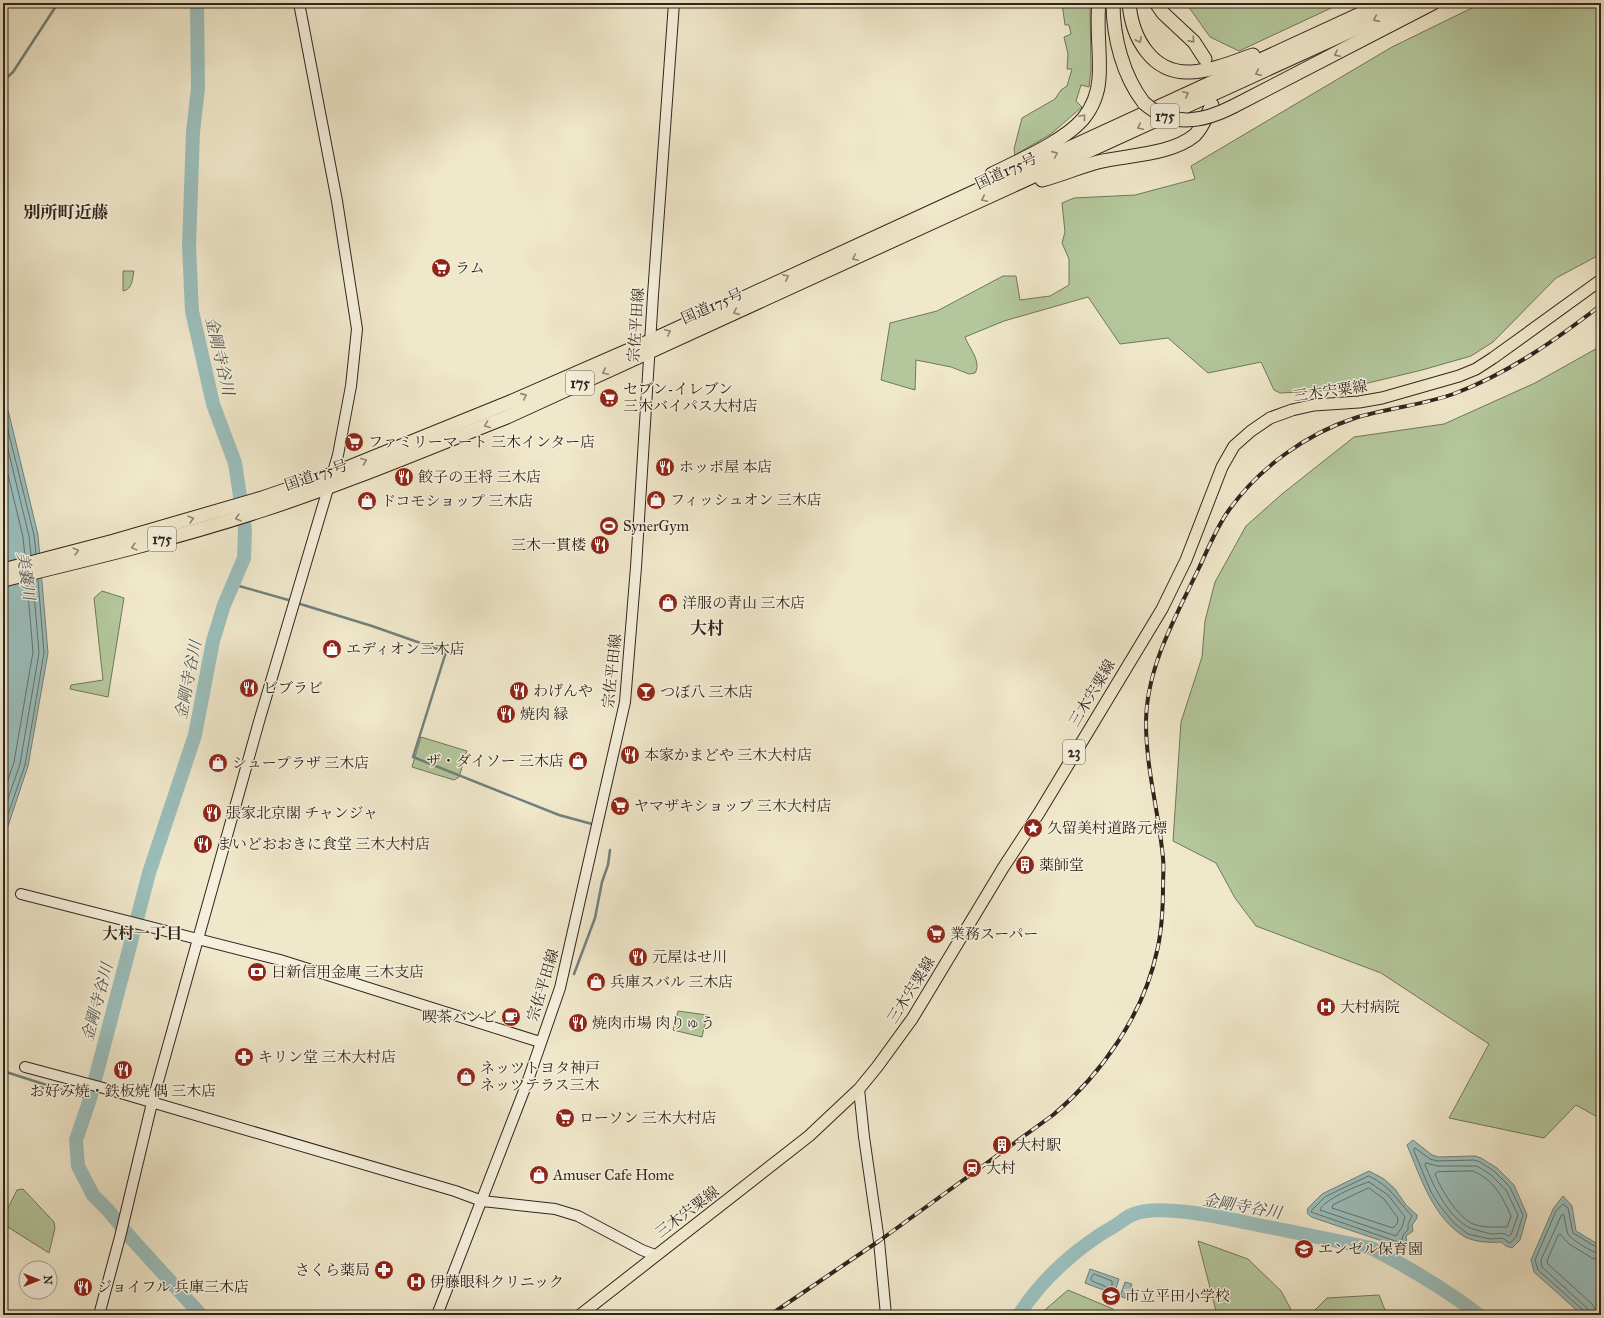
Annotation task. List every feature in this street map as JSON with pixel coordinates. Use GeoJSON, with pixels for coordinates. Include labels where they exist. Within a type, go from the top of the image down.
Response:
{"type":"FeatureCollection","features":[{"type":"Feature","properties":{"kind":"highway"},"geometry":{"type":"LineString","coordinates":[[918,220],[1056,140],[1084,118],[1092,106],[1099,79],[1099,3]]}},
{"type":"Feature","properties":{"kind":"highway"},"geometry":{"type":"LineString","coordinates":[[1113,3],[1115,25],[1121,56],[1132,84],[1144,102],[1160,114],[1173,119],[1198,120],[1211,117],[1234,106],[1433,3]]}},
{"type":"Feature","properties":{"kind":"highway"},"geometry":{"type":"LineString","coordinates":[[1129,3],[1138,38],[1145,51],[1155,61],[1166,68],[1177,72],[1192,72],[1224,66],[1374,3]]}},
{"type":"Feature","properties":{"kind":"highway"},"geometry":{"type":"LineString","coordinates":[[1156,3],[1163,13],[1194,42],[1205,59]]}},
{"type":"Feature","properties":{"kind":"highway","name":"国道175号"},"geometry":{"type":"LineString","coordinates":[[113,547],[213,512],[263,504],[327,488],[366,474],[507,417],[650,346],[889,236],[918,220],[1384,3]]}},
{"type":"Feature","properties":{"kind":"highway","name":"国道175号"},"geometry":{"type":"LineString","coordinates":[[889,236],[901,225],[1001,191],[1412,3]]}},
{"type":"Feature","properties":{"kind":"highway"},"geometry":{"type":"LineString","coordinates":[[1001,191],[1098,162],[1158,151],[1186,141],[1196,134],[1212,106]]}},
{"type":"Feature","properties":{"kind":"highway","name":"国道175号"},"geometry":{"type":"LineString","coordinates":[[3,580],[56,562],[95,551],[212,526],[332,474],[650,346]]}},
{"type":"Feature","properties":{"kind":"highway","name":"国道175号"},"geometry":{"type":"LineString","coordinates":[[3,570],[56,562]]}},
{"type":"Feature","properties":{"kind":"main road","name":"三木宍粟線"},"geometry":{"type":"LineString","coordinates":[[580,1315],[809,1136],[859,1089],[877,1068],[912,1018],[1162,608],[1186,560],[1222,467],[1234,446],[1251,431],[1270,418],[1292,410],[1314,405],[1359,402],[1382,398],[1445,381],[1476,368],[1493,358],[1601,280]]}},
{"type":"Feature","properties":{"kind":"street"},"geometry":{"type":"LineString","coordinates":[[99,1315],[120,1237],[152,1103],[260,718],[338,455],[351,386],[357,329],[337,201],[298,3]]}},
{"type":"Feature","properties":{"kind":"street","name":"宗佐平田線"},"geometry":{"type":"LineString","coordinates":[[437,1315],[527,1083],[560,988],[625,702],[636,567],[674,3]]}},
{"type":"Feature","properties":{"kind":"street"},"geometry":{"type":"LineString","coordinates":[[20,894],[280,960],[540,1042]]}},
{"type":"Feature","properties":{"kind":"street"},"geometry":{"type":"LineString","coordinates":[[25,1068],[107,1089],[455,1191],[482,1201],[554,1210],[578,1216],[642,1250],[655,1255]]}},
{"type":"Feature","properties":{"kind":"street"},"geometry":{"type":"LineString","coordinates":[[859,1089],[864,1137],[880,1241],[886,1315]]}},
{"type":"Feature","properties":{"kind":"green space"},"geometry":{"type":"Polygon","coordinates":[[[1062,3],[1090,3],[1091,70],[1089,87],[1081,85],[1076,101],[1082,107],[1051,134],[1015,155],[1014,149],[1022,118],[1055,99],[1061,90],[1067,86],[1072,69],[1067,69],[1068,54],[1064,37],[1071,34],[1069,25],[1065,25],[1062,3]]]}},
{"type":"Feature","properties":{"kind":"green space"},"geometry":{"type":"Polygon","coordinates":[[[1190,3],[1342,3],[1239,51],[1210,37],[1188,6],[1190,3]]]}},
{"type":"Feature","properties":{"kind":"green space"},"geometry":{"type":"Polygon","coordinates":[[[1482,3],[1601,3],[1601,254],[1556,278],[1493,342],[1471,356],[1422,370],[1339,390],[1280,393],[1274,390],[1261,362],[1208,373],[1168,338],[1120,344],[1088,297],[1004,321],[965,337],[976,360],[977,369],[975,373],[969,374],[951,367],[916,360],[915,390],[881,380],[890,323],[937,311],[1003,276],[1016,276],[1020,300],[1050,296],[1069,285],[1069,259],[1062,243],[1065,232],[1062,203],[1074,198],[1135,195],[1195,179],[1191,166],[1392,47],[1482,3]]]}},
{"type":"Feature","properties":{"kind":"green space"},"geometry":{"type":"Polygon","coordinates":[[[123,271],[134,271],[129,288],[123,291],[123,271]]]}},
{"type":"Feature","properties":{"kind":"green space"},"geometry":{"type":"Polygon","coordinates":[[[1601,346],[1601,1119],[1576,1105],[1544,1138],[1449,1118],[1489,1044],[1381,973],[1256,926],[1235,898],[1216,863],[1173,841],[1181,722],[1202,657],[1205,621],[1215,582],[1246,526],[1282,494],[1354,437],[1444,424],[1535,383],[1601,346]]]}},
{"type":"Feature","properties":{"kind":"green space"},"geometry":{"type":"Polygon","coordinates":[[[102,591],[124,598],[108,697],[70,689],[71,685],[103,680],[94,598],[102,591]]]}},
{"type":"Feature","properties":{"kind":"green space"},"geometry":{"type":"Polygon","coordinates":[[[421,737],[467,751],[459,777],[454,780],[412,767],[421,737]]]}},
{"type":"Feature","properties":{"kind":"green space"},"geometry":{"type":"Polygon","coordinates":[[[678,1011],[707,1015],[702,1037],[673,1030],[678,1011]]]}},
{"type":"Feature","properties":{"kind":"green space"},"geometry":{"type":"Polygon","coordinates":[[[23,1189],[54,1222],[55,1228],[49,1253],[3,1224],[3,1218],[17,1190],[23,1189]]]}},
{"type":"Feature","properties":{"kind":"green space"},"geometry":{"type":"Polygon","coordinates":[[[1198,1241],[1248,1259],[1281,1291],[1294,1315],[1217,1315],[1198,1241]]]}},
{"type":"Feature","properties":{"kind":"green space"},"geometry":{"type":"Polygon","coordinates":[[[1068,1290],[1113,1309],[1113,1315],[1039,1315],[1068,1290]]]}},
{"type":"Feature","properties":{"kind":"green space"},"geometry":{"type":"Polygon","coordinates":[[[1379,1295],[1387,1315],[1310,1315],[1327,1298],[1379,1295]]]}},
{"type":"Feature","properties":{"kind":"water","name":"美嚢川"},"geometry":{"type":"Polygon","coordinates":[[[3,397],[9,414],[38,535],[48,653],[28,766],[3,841],[3,397]]]}},
{"type":"Feature","properties":{"kind":"water"},"geometry":{"type":"Polygon","coordinates":[[[1413,1140],[1432,1155],[1438,1157],[1475,1156],[1481,1158],[1497,1168],[1514,1185],[1527,1215],[1520,1240],[1512,1248],[1501,1242],[1483,1242],[1465,1237],[1444,1219],[1436,1208],[1423,1184],[1407,1145],[1413,1140]]]}},
{"type":"Feature","properties":{"kind":"water"},"geometry":{"type":"Polygon","coordinates":[[[1369,1171],[1384,1179],[1395,1189],[1406,1205],[1417,1215],[1417,1218],[1412,1225],[1413,1231],[1406,1236],[1406,1249],[1309,1216],[1307,1210],[1308,1208],[1322,1194],[1369,1171]]]}},
{"type":"Feature","properties":{"kind":"water"},"geometry":{"type":"Polygon","coordinates":[[[1563,1196],[1572,1206],[1576,1231],[1601,1246],[1601,1315],[1582,1315],[1534,1272],[1531,1260],[1553,1209],[1563,1196]]]}},
{"type":"Feature","properties":{"kind":"water"},"geometry":{"type":"Polygon","coordinates":[[[1090,1269],[1119,1279],[1114,1294],[1085,1283],[1090,1269]]]}},
{"type":"Feature","properties":{"kind":"water"},"geometry":{"type":"Polygon","coordinates":[[[1125,1282],[1132,1284],[1127,1299],[1120,1296],[1125,1282]]]}},
{"type":"Feature","properties":{"kind":"waterway"},"geometry":{"type":"LineString","coordinates":[[3,81],[13,72],[58,3]]}},
{"type":"Feature","properties":{"kind":"waterway","name":"金剛寺谷川"},"geometry":{"type":"LineString","coordinates":[[197,3],[198,88],[193,132],[189,246],[192,311],[213,404],[235,463],[245,529],[244,558],[224,605],[213,641],[195,735],[149,873],[90,1099],[76,1140],[78,1166],[93,1195],[201,1315]]}},
{"type":"Feature","properties":{"kind":"waterway"},"geometry":{"type":"LineString","coordinates":[[232,584],[292,601]]}},
{"type":"Feature","properties":{"kind":"waterway"},"geometry":{"type":"LineString","coordinates":[[297,603],[372,626],[446,652],[413,757],[559,815],[592,824]]}},
{"type":"Feature","properties":{"kind":"waterway"},"geometry":{"type":"LineString","coordinates":[[574,974],[595,918],[602,882],[608,865],[610,850]]}},
{"type":"Feature","properties":{"kind":"waterway"},"geometry":{"type":"LineString","coordinates":[[3,1071],[90,1099]]}},
{"type":"Feature","properties":{"kind":"waterway","name":"金剛寺谷川"},"geometry":{"type":"LineString","coordinates":[[1019,1315],[1028,1301],[1050,1276],[1088,1243],[1127,1217],[1146,1211],[1161,1210],[1213,1216],[1371,1248],[1426,1279],[1479,1315]]}},
{"type":"Feature","properties":{"kind":"railway"},"geometry":{"type":"LineString","coordinates":[[770,1315],[879,1241],[1053,1115],[1088,1081],[1118,1041],[1131,1019],[1151,974],[1159,943],[1161,927],[1163,858],[1159,824],[1150,774],[1146,723],[1147,703],[1151,682],[1172,624],[1212,539],[1224,517],[1241,495],[1254,480],[1285,454],[1319,433],[1355,418],[1431,401],[1476,385],[1495,376],[1550,343],[1601,305]]}},
{"type":"Feature","properties":{"kind":"place","name":"ラム"},"geometry":{"type":"Point","coordinates":[441,268]}},
{"type":"Feature","properties":{"kind":"place","name":"セブン-イレブン 三木バイパス大村店"},"geometry":{"type":"Point","coordinates":[609,398]}},
{"type":"Feature","properties":{"kind":"place","name":"ファミリーマート 三木インター店"},"geometry":{"type":"Point","coordinates":[354,442]}},
{"type":"Feature","properties":{"kind":"place","name":"ホッポ屋 本店"},"geometry":{"type":"Point","coordinates":[665,467]}},
{"type":"Feature","properties":{"kind":"place","name":"餃子の王将 三木店"},"geometry":{"type":"Point","coordinates":[404,477]}},
{"type":"Feature","properties":{"kind":"place","name":"フィッシュオン 三木店"},"geometry":{"type":"Point","coordinates":[656,500]}},
{"type":"Feature","properties":{"kind":"place","name":"ドコモショップ 三木店"},"geometry":{"type":"Point","coordinates":[367,501]}},
{"type":"Feature","properties":{"kind":"place","name":"SynerGym"},"geometry":{"type":"Point","coordinates":[609,526]}},
{"type":"Feature","properties":{"kind":"place","name":"三木一貫楼"},"geometry":{"type":"Point","coordinates":[600,545]}},
{"type":"Feature","properties":{"kind":"place","name":"洋服の青山 三木店"},"geometry":{"type":"Point","coordinates":[668,603]}},
{"type":"Feature","properties":{"kind":"place","name":"エディオン三木店"},"geometry":{"type":"Point","coordinates":[332,649]}},
{"type":"Feature","properties":{"kind":"place","name":"ビブラビ"},"geometry":{"type":"Point","coordinates":[249,688]}},
{"type":"Feature","properties":{"kind":"place","name":"わげんや"},"geometry":{"type":"Point","coordinates":[519,691]}},
{"type":"Feature","properties":{"kind":"place","name":"つぼ八 三木店"},"geometry":{"type":"Point","coordinates":[646,692]}},
{"type":"Feature","properties":{"kind":"place","name":"焼肉 縁"},"geometry":{"type":"Point","coordinates":[506,714]}},
{"type":"Feature","properties":{"kind":"place","name":"本家かまどや 三木大村店"},"geometry":{"type":"Point","coordinates":[630,755]}},
{"type":"Feature","properties":{"kind":"place","name":"ザ・ダイソー 三木店"},"geometry":{"type":"Point","coordinates":[578,761]}},
{"type":"Feature","properties":{"kind":"place","name":"シュープラザ 三木店"},"geometry":{"type":"Point","coordinates":[218,763]}},
{"type":"Feature","properties":{"kind":"place","name":"ヤマザキショップ 三木大村店"},"geometry":{"type":"Point","coordinates":[620,806]}},
{"type":"Feature","properties":{"kind":"place","name":"張家北京閣 チャンジャ"},"geometry":{"type":"Point","coordinates":[212,813]}},
{"type":"Feature","properties":{"kind":"place","name":"久留美村道路元標"},"geometry":{"type":"Point","coordinates":[1033,828]}},
{"type":"Feature","properties":{"kind":"place","name":"まいどおおきに食堂 三木大村店"},"geometry":{"type":"Point","coordinates":[203,844]}},
{"type":"Feature","properties":{"kind":"place","name":"薬師堂"},"geometry":{"type":"Point","coordinates":[1025,865]}},
{"type":"Feature","properties":{"kind":"place","name":"業務スーパー"},"geometry":{"type":"Point","coordinates":[936,934]}},
{"type":"Feature","properties":{"kind":"place","name":"元屋はせ川"},"geometry":{"type":"Point","coordinates":[638,957]}},
{"type":"Feature","properties":{"kind":"place","name":"日新信用金庫 三木支店"},"geometry":{"type":"Point","coordinates":[257,972]}},
{"type":"Feature","properties":{"kind":"place","name":"兵庫スバル 三木店"},"geometry":{"type":"Point","coordinates":[596,982]}},
{"type":"Feature","properties":{"kind":"place","name":"大村病院"},"geometry":{"type":"Point","coordinates":[1326,1007]}},
{"type":"Feature","properties":{"kind":"place","name":"喫茶バンビ"},"geometry":{"type":"Point","coordinates":[511,1017]}},
{"type":"Feature","properties":{"kind":"place","name":"焼肉市場 肉りゅう"},"geometry":{"type":"Point","coordinates":[578,1023]}},
{"type":"Feature","properties":{"kind":"place","name":"キリン堂 三木大村店"},"geometry":{"type":"Point","coordinates":[244,1057]}},
{"type":"Feature","properties":{"kind":"place","name":"お好み焼・鉄板焼 偶 三木店"},"geometry":{"type":"Point","coordinates":[123,1070]}},
{"type":"Feature","properties":{"kind":"place","name":"ネッツトヨタ神戸 ネッツテラス三木"},"geometry":{"type":"Point","coordinates":[466,1077]}},
{"type":"Feature","properties":{"kind":"place","name":"ローソン 三木大村店"},"geometry":{"type":"Point","coordinates":[565,1118]}},
{"type":"Feature","properties":{"kind":"place","name":"大村駅"},"geometry":{"type":"Point","coordinates":[1002,1145]}},
{"type":"Feature","properties":{"kind":"place","name":"大村"},"geometry":{"type":"Point","coordinates":[972,1168]}},
{"type":"Feature","properties":{"kind":"place","name":"Amuser Cafe Home"},"geometry":{"type":"Point","coordinates":[539,1175]}},
{"type":"Feature","properties":{"kind":"place","name":"エンゼル保育園"},"geometry":{"type":"Point","coordinates":[1304,1249]}},
{"type":"Feature","properties":{"kind":"place","name":"さくら薬局"},"geometry":{"type":"Point","coordinates":[384,1270]}},
{"type":"Feature","properties":{"kind":"place","name":"伊藤眼科クリニック"},"geometry":{"type":"Point","coordinates":[416,1282]}},
{"type":"Feature","properties":{"kind":"place","name":"ジョイフル 兵庫三木店"},"geometry":{"type":"Point","coordinates":[83,1287]}},
{"type":"Feature","properties":{"kind":"place","name":"市立平田小学校"},"geometry":{"type":"Point","coordinates":[1111,1296]}},
{"type":"Feature","properties":{"kind":"district","name":"別所町近藤"},"geometry":{"type":"Point","coordinates":[66,212]}},
{"type":"Feature","properties":{"kind":"district","name":"大村"},"geometry":{"type":"Point","coordinates":[707,628]}},
{"type":"Feature","properties":{"kind":"district","name":"大村一丁目"},"geometry":{"type":"Point","coordinates":[142,933]}}]}
